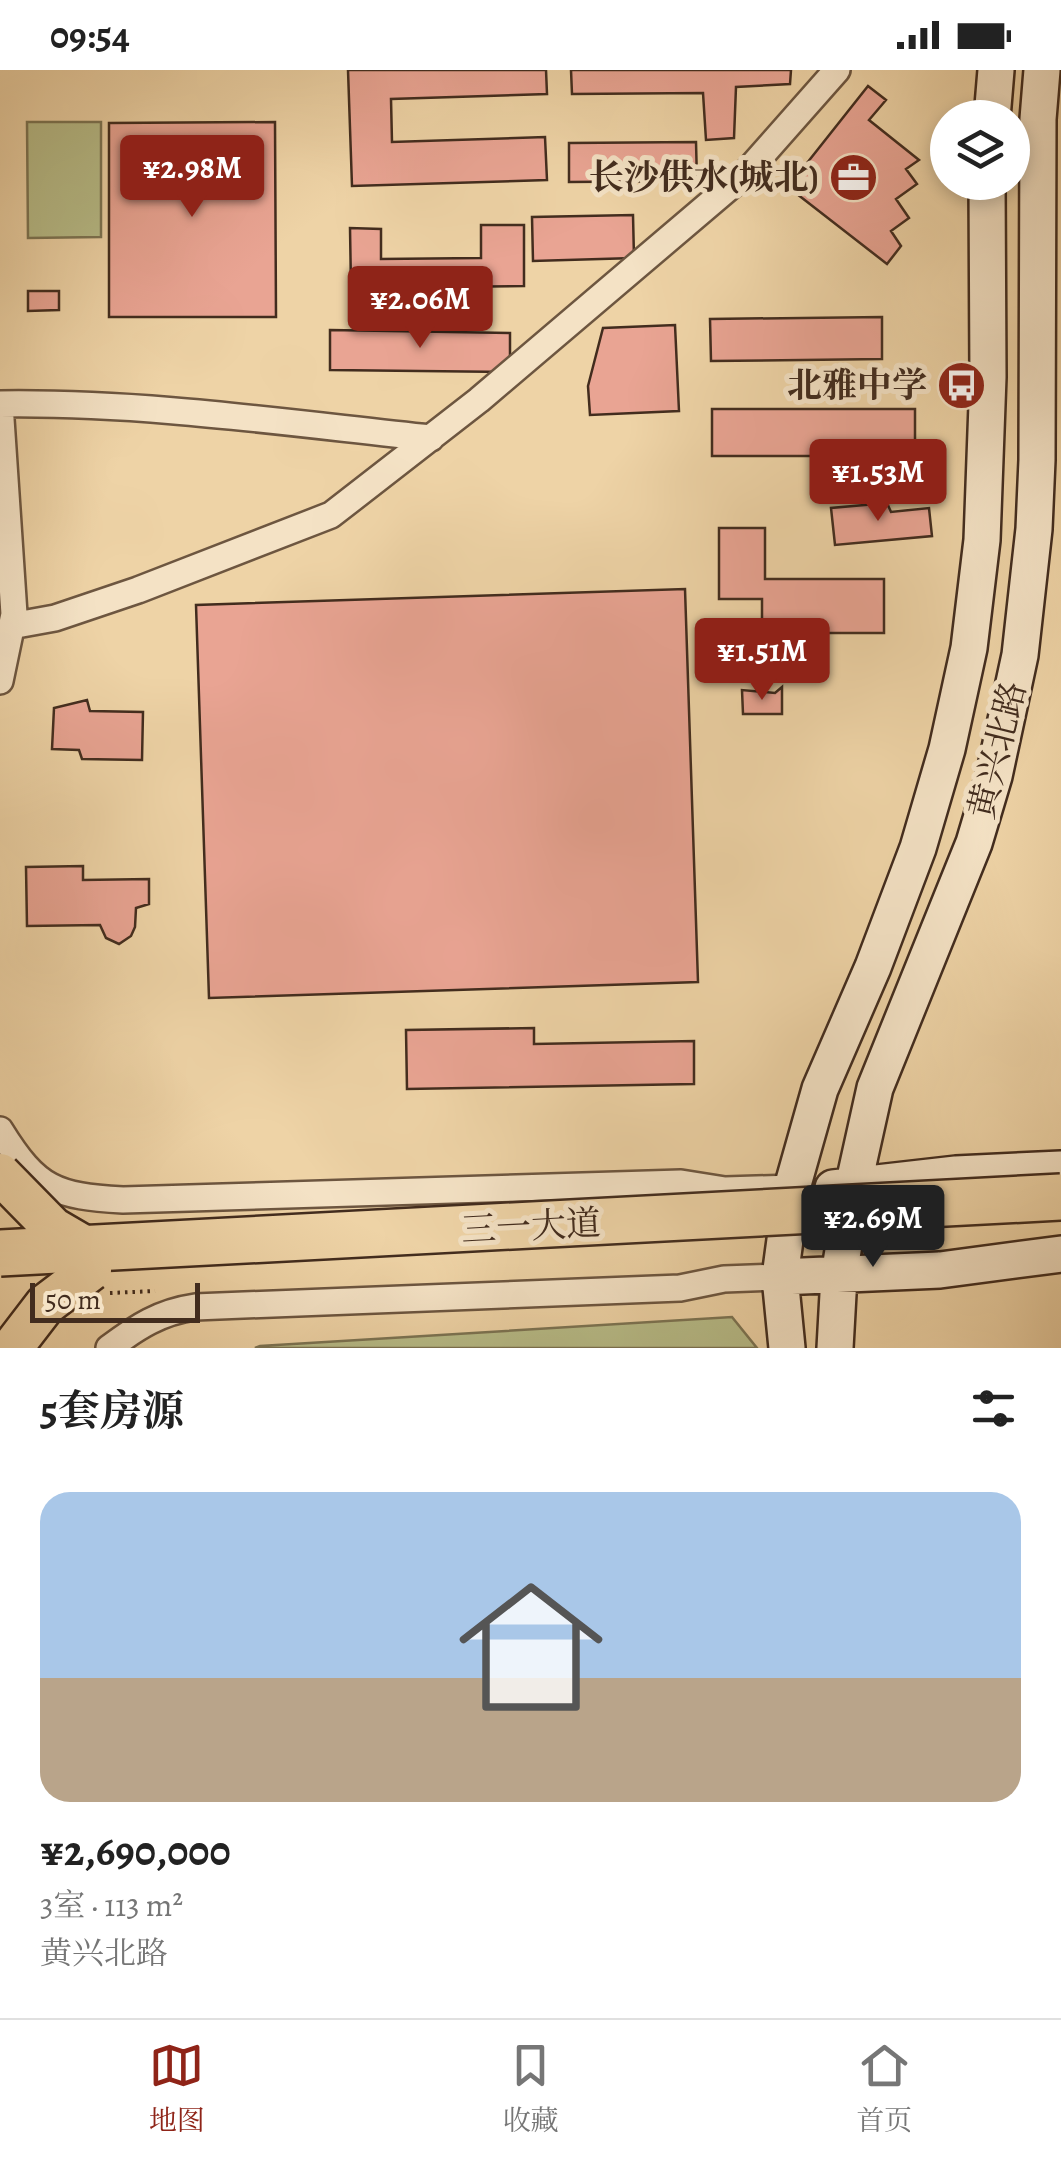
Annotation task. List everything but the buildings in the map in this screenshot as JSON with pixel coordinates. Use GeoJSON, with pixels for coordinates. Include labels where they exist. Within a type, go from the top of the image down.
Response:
{"type":"FeatureCollection","features":[{"type":"Feature","properties":{"kind":"highway","name":"三一大道"},"geometry":{"type":"LineString","coordinates":[[0,1273],[90,1260],[1061,1197]]}},
{"type":"Feature","properties":{"kind":"highway","name":"三一大道"},"geometry":{"type":"LineString","coordinates":[[0,1253],[90,1260],[1061,1222]]}},
{"type":"Feature","properties":{"kind":"main road"},"geometry":{"type":"LineString","coordinates":[[994,100],[996,70]]}},
{"type":"Feature","properties":{"kind":"main road","name":"黄兴北路"},"geometry":{"type":"LineString","coordinates":[[835,1348],[839,1276],[876,1088],[974,842],[994,776],[1020,656],[1036,477],[1042,70]]}},
{"type":"Feature","properties":{"kind":"main road","name":"黄兴北路"},"geometry":{"type":"LineString","coordinates":[[788,1348],[780,1277],[792,1188],[820,1088],[874,966],[918,848],[962,683],[982,540],[988,377],[987,200]]}},
{"type":"Feature","properties":{"kind":"main road"},"geometry":{"type":"LineString","coordinates":[[792,1188],[854,1188],[956,1174],[1061,1168]]}},
{"type":"Feature","properties":{"kind":"main road"},"geometry":{"type":"LineString","coordinates":[[0,1174],[90,1260],[45,1305],[12,1348]]}},
{"type":"Feature","properties":{"kind":"main road"},"geometry":{"type":"LineString","coordinates":[[780,1277],[940,1270],[1061,1254]]}},
{"type":"Feature","properties":{"kind":"street"},"geometry":{"type":"LineString","coordinates":[[11,626],[55,618],[138,590],[331,515],[430,438],[746,173],[837,70]]}},
{"type":"Feature","properties":{"kind":"street"},"geometry":{"type":"LineString","coordinates":[[0,682],[14,614],[0,404],[58,403],[430,438]]}},
{"type":"Feature","properties":{"kind":"street"},"geometry":{"type":"LineString","coordinates":[[0,1130],[32,1174],[54,1191],[82,1198],[124,1200],[681,1183],[725,1190],[792,1188]]}},
{"type":"Feature","properties":{"kind":"street"},"geometry":{"type":"LineString","coordinates":[[109,1348],[141,1324],[172,1310],[195,1307],[680,1288],[724,1280],[780,1277]]}},
{"type":"Feature","properties":{"kind":"green space"},"geometry":{"type":"Polygon","coordinates":[[[27,122],[101,122],[101,237],[28,238],[27,122]]]}},
{"type":"Feature","properties":{"kind":"green space"},"geometry":{"type":"Polygon","coordinates":[[[732,1317],[757,1348],[255,1348],[260,1346],[732,1317]]]}},
{"type":"Feature","properties":{"kind":"place","name":"长沙供水(城北)"},"geometry":{"type":"Point","coordinates":[854,177]}},
{"type":"Feature","properties":{"kind":"place","name":"北雅中学"},"geometry":{"type":"Point","coordinates":[962,385]}}]}
